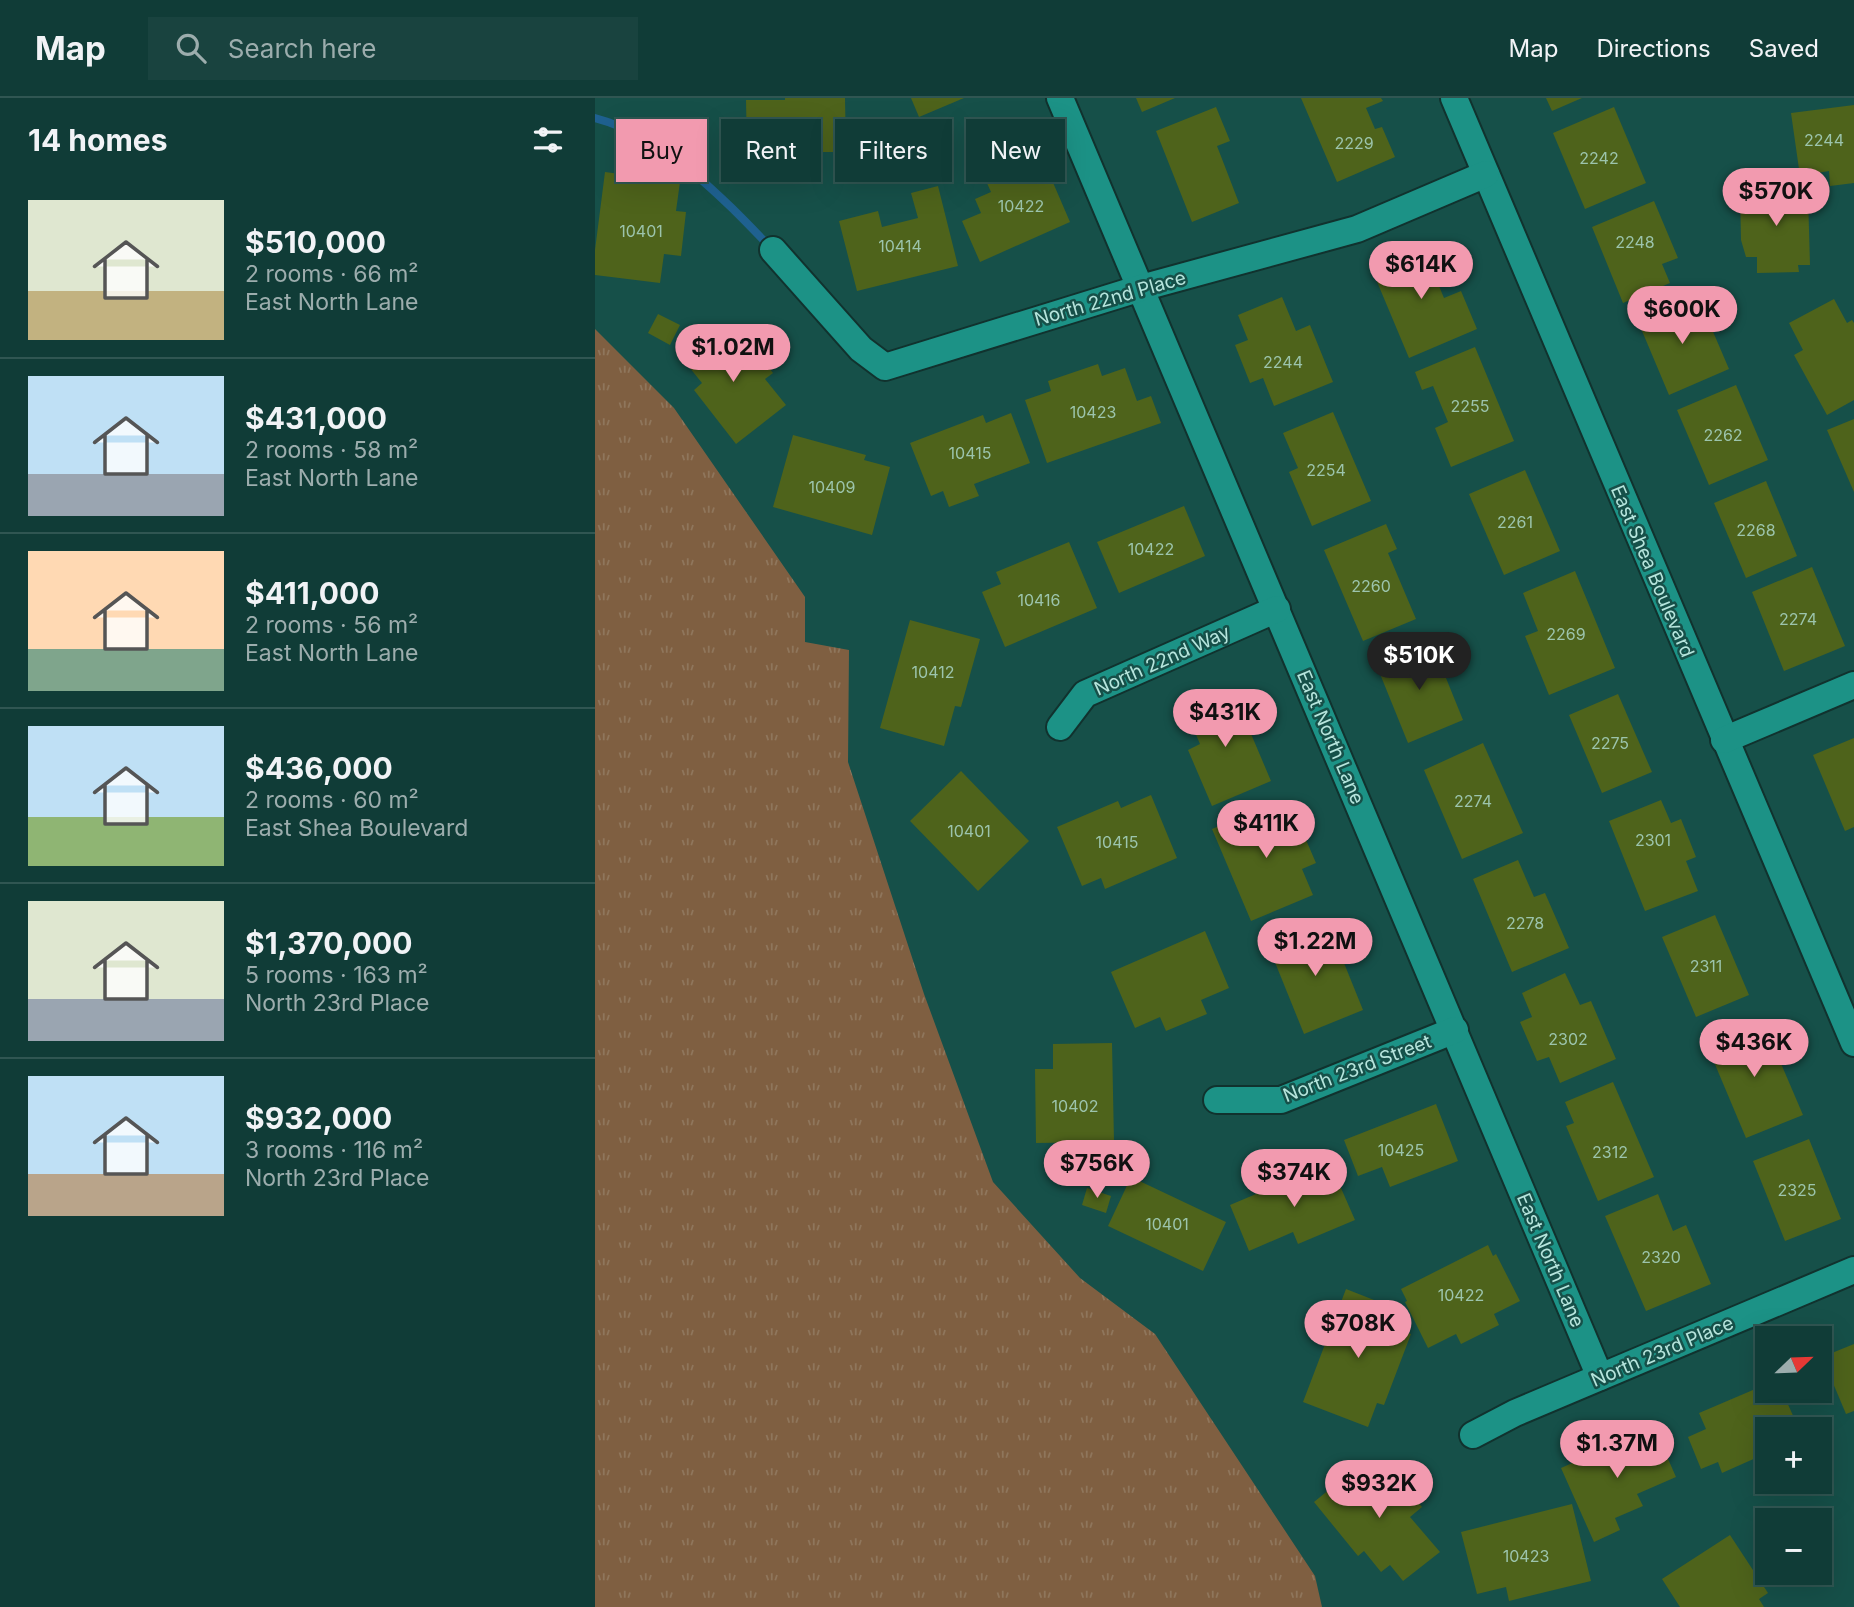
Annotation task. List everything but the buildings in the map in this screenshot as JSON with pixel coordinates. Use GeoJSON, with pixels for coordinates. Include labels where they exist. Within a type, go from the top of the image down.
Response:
{"type":"FeatureCollection","features":[{"type":"Feature","properties":{"kind":"street","name":"East North Lane"},"geometry":{"type":"LineString","coordinates":[[1060,98],[1600,1377]]}},
{"type":"Feature","properties":{"kind":"street","name":"East Shea Boulevard"},"geometry":{"type":"LineString","coordinates":[[1454,98],[1854,1043]]}},
{"type":"Feature","properties":{"kind":"street","name":"North 22nd Place"},"geometry":{"type":"LineString","coordinates":[[773,250],[861,349],[885,367],[1141,288],[1357,229],[1486,174]]}},
{"type":"Feature","properties":{"kind":"street","name":"North 22nd Way"},"geometry":{"type":"LineString","coordinates":[[1061,727],[1085,694],[1277,608]]}},
{"type":"Feature","properties":{"kind":"street"},"geometry":{"type":"LineString","coordinates":[[1724,740],[1854,685]]}},
{"type":"Feature","properties":{"kind":"street","name":"North 23rd Street"},"geometry":{"type":"LineString","coordinates":[[1217,1100],[1281,1100],[1455,1030]]}},
{"type":"Feature","properties":{"kind":"street","name":"North 23rd Place"},"geometry":{"type":"LineString","coordinates":[[1473,1435],[1515,1413],[1854,1270]]}},
{"type":"Feature","properties":{"kind":"green space"},"geometry":{"type":"Polygon","coordinates":[[[595,329],[674,408],[805,597],[805,642],[849,650],[848,762],[924,994],[993,1182],[1080,1278],[1155,1334],[1315,1576],[1322,1607],[595,1607],[595,329]]]}},
{"type":"Feature","properties":{"kind":"waterway"},"geometry":{"type":"LineString","coordinates":[[595,118],[645,139],[668,154],[733,209],[771,248]]}}]}
